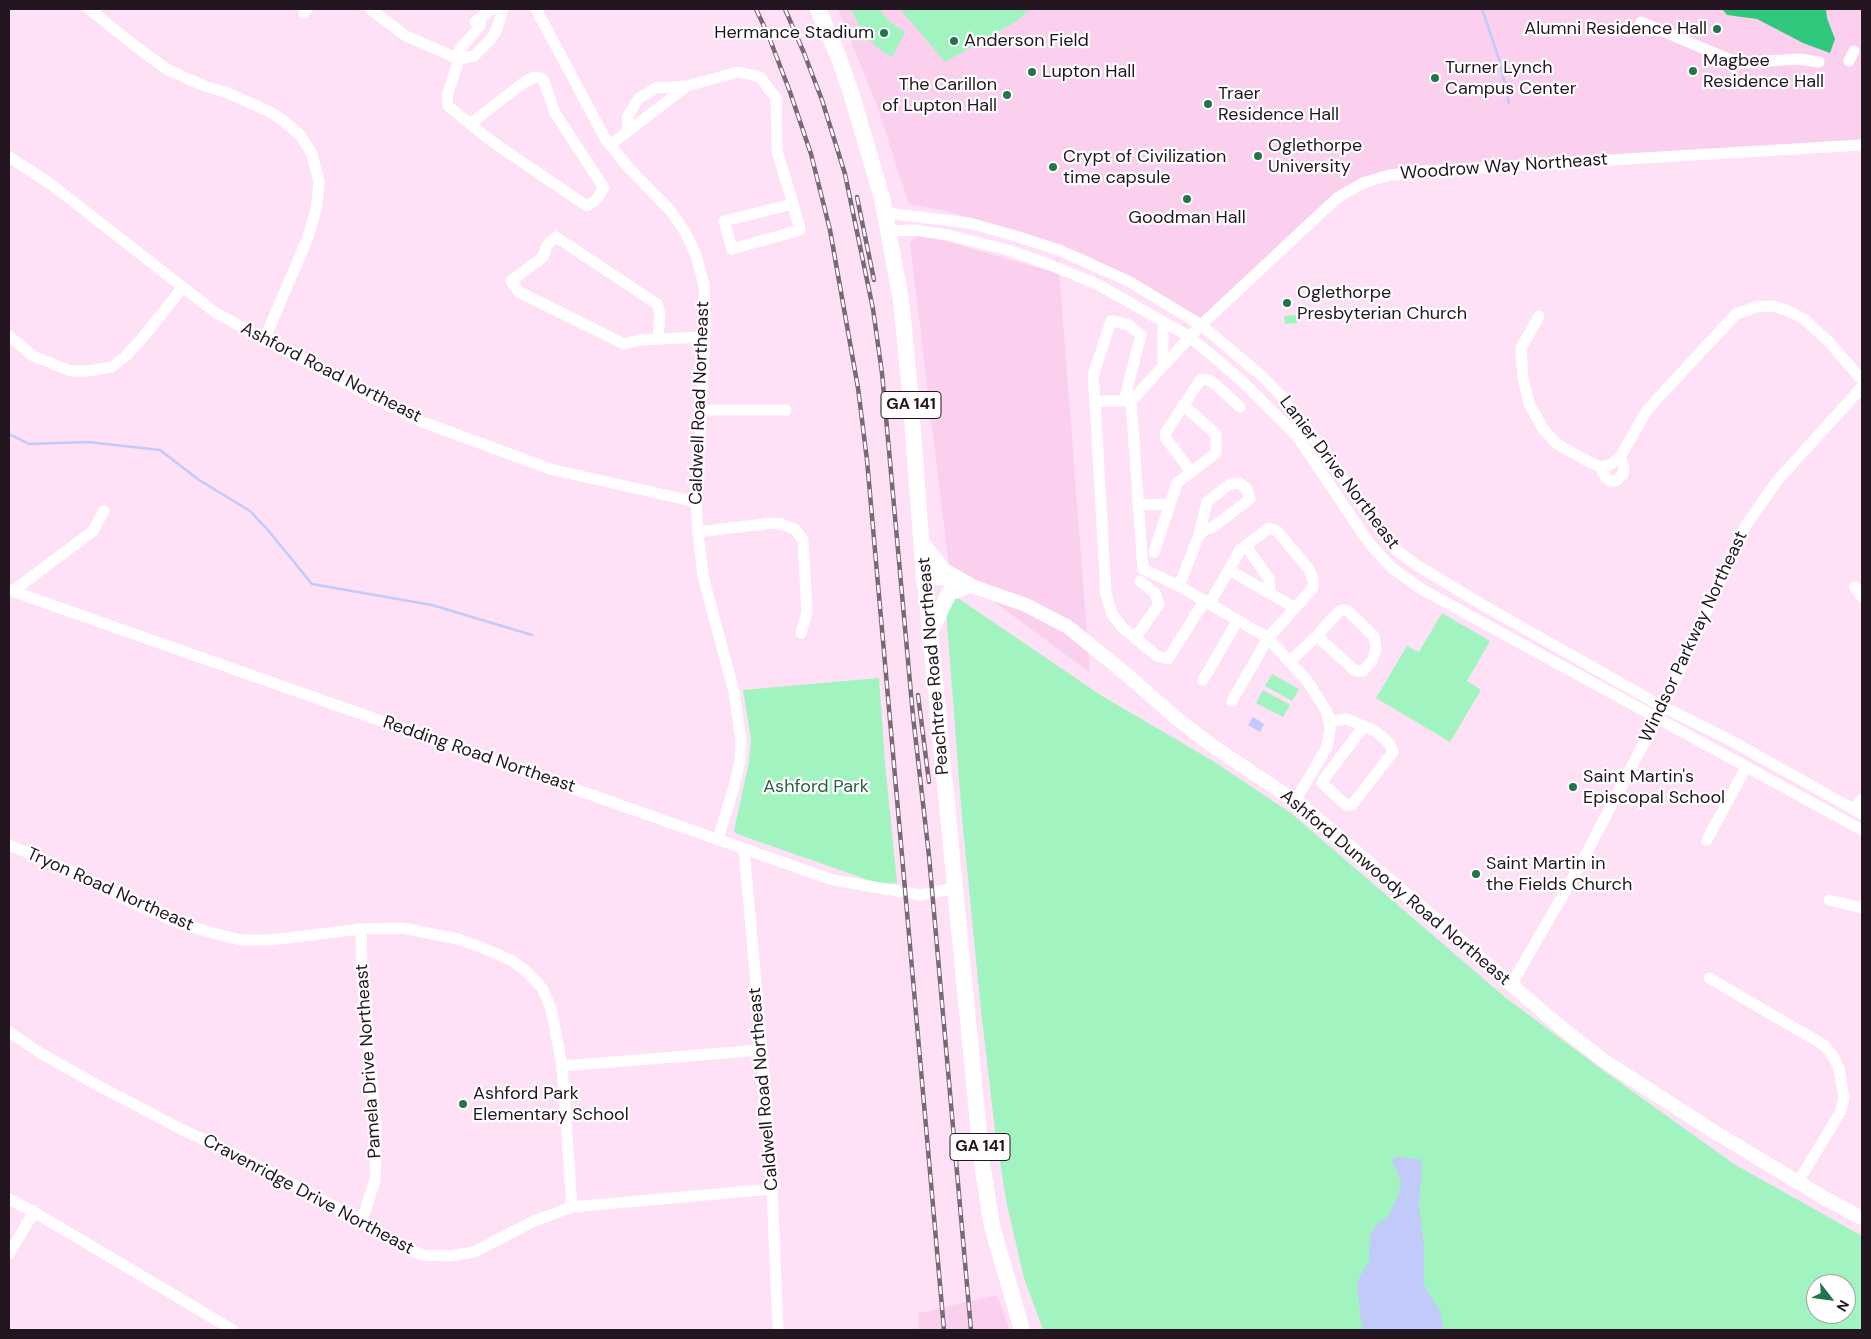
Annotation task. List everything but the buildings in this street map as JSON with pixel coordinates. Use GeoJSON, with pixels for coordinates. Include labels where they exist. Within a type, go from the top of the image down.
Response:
{"type":"FeatureCollection","features":[{"type":"Feature","properties":{"kind":"highway","name":"Peachtree Road Northeast"},"geometry":{"type":"LineString","coordinates":[[818,9],[839,58],[852,96],[886,213],[902,309],[923,545],[924,579],[982,1164],[992,1226],[1022,1330]]}},
{"type":"Feature","properties":{"kind":"highway"},"geometry":{"type":"LineString","coordinates":[[923,545],[944,571],[969,585]]}},
{"type":"Feature","properties":{"kind":"highway"},"geometry":{"type":"LineString","coordinates":[[930,632],[949,593],[969,585]]}},
{"type":"Feature","properties":{"kind":"main road","name":"Ashford Dunwoody Road Northeast"},"geometry":{"type":"LineString","coordinates":[[924,579],[944,578],[969,585],[1026,605],[1068,627],[1204,740],[1295,802],[1563,1029],[1606,1062],[1704,1126],[1862,1218]]}},
{"type":"Feature","properties":{"kind":"street"},"geometry":{"type":"LineString","coordinates":[[89,9],[168,70],[198,84],[228,92],[280,118],[300,135],[312,154],[319,182],[316,210],[308,240],[264,340]]}},
{"type":"Feature","properties":{"kind":"street"},"geometry":{"type":"LineString","coordinates":[[370,9],[406,36],[459,54],[474,56],[491,39],[496,31],[503,9]]}},
{"type":"Feature","properties":{"kind":"street"},"geometry":{"type":"LineString","coordinates":[[470,124],[523,83],[535,77],[543,79],[555,113],[604,188],[596,200],[587,206],[494,142],[470,124],[448,106],[447,96],[462,40],[476,20],[492,9]]}},
{"type":"Feature","properties":{"kind":"street","name":"Caldwell Road Northeast"},"geometry":{"type":"LineString","coordinates":[[536,9],[596,123],[610,145],[670,210],[685,232],[696,255],[704,285],[705,337],[696,502],[698,532],[703,576],[734,692],[742,740],[736,778],[718,839]]}},
{"type":"Feature","properties":{"kind":"street"},"geometry":{"type":"LineString","coordinates":[[1641,22],[1738,63],[1799,59],[1819,62]]}},
{"type":"Feature","properties":{"kind":"street"},"geometry":{"type":"LineString","coordinates":[[630,129],[628,116],[639,98],[656,88],[683,89],[738,72],[760,77],[776,98],[777,151],[793,204],[800,230],[732,249],[724,221],[793,204]]}},
{"type":"Feature","properties":{"kind":"street"},"geometry":{"type":"LineString","coordinates":[[610,145],[683,89]]}},
{"type":"Feature","properties":{"kind":"street","name":"Woodrow Way Northeast"},"geometry":{"type":"LineString","coordinates":[[1127,401],[1201,325],[1337,198],[1362,182],[1390,175],[1426,171],[1862,145]]}},
{"type":"Feature","properties":{"kind":"street","name":"Ashford Road Northeast"},"geometry":{"type":"LineString","coordinates":[[9,158],[63,194],[216,312],[264,340],[364,393],[422,422],[550,469],[696,502]]}},
{"type":"Feature","properties":{"kind":"street","name":"Lanier Drive Northeast"},"geometry":{"type":"LineString","coordinates":[[886,213],[969,223],[1051,248],[1130,282],[1201,325],[1263,377],[1283,398],[1396,550],[1414,564],[1663,707],[1728,739],[1858,812]]}},
{"type":"Feature","properties":{"kind":"street","name":"Lanier Drive Northeast"},"geometry":{"type":"LineString","coordinates":[[889,231],[914,230],[948,235],[1008,250],[1073,273],[1099,285],[1190,337],[1241,380],[1296,436],[1369,543],[1392,568],[1423,590],[1862,830]]}},
{"type":"Feature","properties":{"kind":"street"},"geometry":{"type":"LineString","coordinates":[[658,339],[660,313],[657,304],[556,237],[547,245],[542,257],[512,281],[519,292],[624,344],[640,340],[705,337]]}},
{"type":"Feature","properties":{"kind":"street"},"geometry":{"type":"LineString","coordinates":[[9,336],[33,356],[71,371],[88,371],[112,367],[138,343],[182,287]]}},
{"type":"Feature","properties":{"kind":"street"},"geometry":{"type":"LineString","coordinates":[[1539,316],[1522,348],[1523,378],[1529,403],[1543,429],[1557,444],[1600,466],[1610,465],[1620,457],[1647,410],[1736,314],[1756,307],[1774,306],[1804,319],[1828,341],[1862,380]]}},
{"type":"Feature","properties":{"kind":"street"},"geometry":{"type":"LineString","coordinates":[[1232,701],[1268,638],[1313,588],[1313,579],[1308,568],[1277,531],[1269,528],[1240,550],[1230,570],[1208,602],[1168,659],[1157,656],[1122,627],[1112,614],[1106,594],[1094,376],[1112,321],[1126,324],[1141,335],[1127,401],[1143,569],[1208,602],[1268,638],[1308,682],[1330,714],[1335,732],[1333,746],[1325,760],[1315,769]]}},
{"type":"Feature","properties":{"kind":"street"},"geometry":{"type":"LineString","coordinates":[[1163,366],[1163,332],[1166,323]]}},
{"type":"Feature","properties":{"kind":"street"},"geometry":{"type":"LineString","coordinates":[[1164,338],[1169,344],[1179,349]]}},
{"type":"Feature","properties":{"kind":"street"},"geometry":{"type":"LineString","coordinates":[[1191,472],[1166,438],[1166,432],[1201,379],[1214,383],[1240,407]]}},
{"type":"Feature","properties":{"kind":"street","name":"Windsor Parkway Northeast"},"geometry":{"type":"LineString","coordinates":[[1511,985],[1578,869],[1657,719],[1746,525],[1777,480],[1862,387]]}},
{"type":"Feature","properties":{"kind":"street"},"geometry":{"type":"LineString","coordinates":[[1095,401],[1127,401]]}},
{"type":"Feature","properties":{"kind":"street"},"geometry":{"type":"LineString","coordinates":[[1154,552],[1176,482],[1216,453],[1216,434],[1183,406]]}},
{"type":"Feature","properties":{"kind":"street"},"geometry":{"type":"LineString","coordinates":[[700,410],[786,410]]}},
{"type":"Feature","properties":{"kind":"street"},"geometry":{"type":"LineString","coordinates":[[1600,466],[1606,478],[1616,481],[1623,474],[1624,468],[1620,457]]}},
{"type":"Feature","properties":{"kind":"street"},"geometry":{"type":"LineString","coordinates":[[1179,586],[1199,535],[1207,502],[1230,484],[1239,483],[1247,489],[1250,499],[1212,528],[1206,528],[1199,535]]}},
{"type":"Feature","properties":{"kind":"street"},"geometry":{"type":"LineString","coordinates":[[1138,505],[1170,504]]}},
{"type":"Feature","properties":{"kind":"street"},"geometry":{"type":"LineString","coordinates":[[11,590],[93,531],[104,511]]}},
{"type":"Feature","properties":{"kind":"street"},"geometry":{"type":"LineString","coordinates":[[698,532],[772,523],[782,524],[796,530],[803,540],[807,612],[801,633]]}},
{"type":"Feature","properties":{"kind":"street"},"geometry":{"type":"LineString","coordinates":[[1246,546],[1269,579],[1270,593]]}},
{"type":"Feature","properties":{"kind":"street"},"geometry":{"type":"LineString","coordinates":[[1230,570],[1295,608]]}},
{"type":"Feature","properties":{"kind":"street"},"geometry":{"type":"LineString","coordinates":[[1135,638],[1159,604],[1155,593],[1140,581]]}},
{"type":"Feature","properties":{"kind":"street"},"geometry":{"type":"LineString","coordinates":[[1855,587],[1862,597]]}},
{"type":"Feature","properties":{"kind":"street","name":"Redding Road Northeast"},"geometry":{"type":"LineString","coordinates":[[11,590],[833,880],[921,895],[955,888]]}},
{"type":"Feature","properties":{"kind":"street"},"geometry":{"type":"LineString","coordinates":[[1289,662],[1317,636],[1339,611],[1343,610],[1348,611],[1374,636],[1376,649],[1372,661],[1363,671],[1358,671],[1354,670],[1317,636]]}},
{"type":"Feature","properties":{"kind":"street"},"geometry":{"type":"LineString","coordinates":[[1203,680],[1238,620]]}},
{"type":"Feature","properties":{"kind":"street"},"geometry":{"type":"LineString","coordinates":[[1295,802],[1323,755],[1329,738],[1329,720],[1322,704]]}},
{"type":"Feature","properties":{"kind":"street"},"geometry":{"type":"LineString","coordinates":[[1333,722],[1347,719],[1364,726],[1389,743],[1393,752],[1352,805],[1346,805],[1322,784],[1364,726]]}},
{"type":"Feature","properties":{"kind":"street"},"geometry":{"type":"LineString","coordinates":[[1707,840],[1746,767]]}},
{"type":"Feature","properties":{"kind":"street"},"geometry":{"type":"LineString","coordinates":[[1858,812],[1862,799]]}},
{"type":"Feature","properties":{"kind":"street","name":"Tryon Road Northeast"},"geometry":{"type":"LineString","coordinates":[[9,845],[62,867],[142,907],[213,934],[241,940],[270,940],[361,929],[402,928],[458,939],[511,960],[527,972],[542,988],[551,1008],[562,1066],[572,1207]]}},
{"type":"Feature","properties":{"kind":"street","name":"Caldwell Road Northeast"},"geometry":{"type":"LineString","coordinates":[[744,849],[772,1189],[778,1330]]}},
{"type":"Feature","properties":{"kind":"street"},"geometry":{"type":"LineString","coordinates":[[1829,900],[1862,908]]}},
{"type":"Feature","properties":{"kind":"street","name":"Pamela Drive Northeast"},"geometry":{"type":"LineString","coordinates":[[361,929],[362,976],[376,1151],[376,1180],[362,1221]]}},
{"type":"Feature","properties":{"kind":"street"},"geometry":{"type":"LineString","coordinates":[[1709,978],[1824,1046],[1840,1068],[1844,1098],[1841,1111],[1798,1182]]}},
{"type":"Feature","properties":{"kind":"street","name":"Cravenridge Drive Northeast"},"geometry":{"type":"LineString","coordinates":[[9,1032],[42,1054],[99,1086],[181,1129],[246,1160],[362,1221],[405,1248],[423,1255],[449,1256],[474,1252],[534,1221],[572,1207],[772,1189]]}},
{"type":"Feature","properties":{"kind":"street"},"geometry":{"type":"LineString","coordinates":[[562,1066],[762,1050]]}},
{"type":"Feature","properties":{"kind":"street"},"geometry":{"type":"LineString","coordinates":[[9,1199],[233,1330]]}},
{"type":"Feature","properties":{"kind":"street"},"geometry":{"type":"LineString","coordinates":[[9,1254],[34,1212]]}},
{"type":"Feature","properties":{"kind":"shaded area","name":"Oglethorpe University"},"geometry":{"type":"Polygon","coordinates":[[[838,9],[1862,9],[1862,142],[1383,171],[1367,176],[1200,319],[1133,278],[1084,254],[996,225],[938,209],[909,204],[876,103],[838,9]]]}},
{"type":"Feature","properties":{"kind":"shaded area"},"geometry":{"type":"Polygon","coordinates":[[[920,234],[1053,272],[1058,255],[1090,673],[949,568],[910,243],[920,234]]]}},
{"type":"Feature","properties":{"kind":"shaded area"},"geometry":{"type":"Polygon","coordinates":[[[997,1295],[1010,1330],[918,1330],[919,1313],[997,1295]]]}},
{"type":"Feature","properties":{"kind":"green space","name":"Hermance Stadium"},"geometry":{"type":"Polygon","coordinates":[[[851,9],[879,9],[891,23],[905,32],[892,57],[880,50],[863,34],[851,9]]]}},
{"type":"Feature","properties":{"kind":"green space","name":"Anderson Field"},"geometry":{"type":"Polygon","coordinates":[[[900,9],[1030,9],[1017,21],[945,62],[900,9]]]}},
{"type":"Feature","properties":{"kind":"green space"},"geometry":{"type":"Polygon","coordinates":[[[1722,9],[1826,9],[1827,18],[1835,39],[1830,53],[1803,43],[1757,19],[1727,15],[1722,9]]]}},
{"type":"Feature","properties":{"kind":"green space"},"geometry":{"type":"Polygon","coordinates":[[[1296,315],[1297,323],[1285,324],[1284,316],[1296,315]]]}},
{"type":"Feature","properties":{"kind":"green space"},"geometry":{"type":"Polygon","coordinates":[[[949,592],[1102,696],[1213,761],[1292,814],[1506,998],[1600,1068],[1734,1164],[1862,1236],[1862,1330],[1043,1330],[1024,1278],[1007,1205],[996,1139],[962,818],[945,597],[949,592]]]}},
{"type":"Feature","properties":{"kind":"green space"},"geometry":{"type":"Polygon","coordinates":[[[1442,613],[1490,641],[1467,681],[1481,690],[1450,742],[1376,698],[1407,646],[1419,652],[1442,613]]]}},
{"type":"Feature","properties":{"kind":"green space"},"geometry":{"type":"Polygon","coordinates":[[[1272,674],[1299,689],[1292,701],[1265,686],[1272,674]]]}},
{"type":"Feature","properties":{"kind":"green space","name":"Ashford Park"},"geometry":{"type":"Polygon","coordinates":[[[879,678],[897,883],[880,884],[737,834],[734,831],[749,762],[751,739],[743,690],[879,678]]]}},
{"type":"Feature","properties":{"kind":"green space"},"geometry":{"type":"Polygon","coordinates":[[[1263,690],[1290,705],[1283,717],[1256,703],[1263,690]]]}},
{"type":"Feature","properties":{"kind":"water"},"geometry":{"type":"Polygon","coordinates":[[[1253,717],[1264,724],[1260,732],[1248,725],[1253,717]]]}},
{"type":"Feature","properties":{"kind":"water"},"geometry":{"type":"Polygon","coordinates":[[[1396,1157],[1420,1159],[1422,1165],[1419,1204],[1424,1245],[1424,1286],[1440,1311],[1444,1330],[1364,1330],[1361,1321],[1357,1284],[1369,1262],[1370,1236],[1377,1224],[1388,1216],[1399,1194],[1401,1181],[1392,1160],[1396,1157]]]}},
{"type":"Feature","properties":{"kind":"waterway"},"geometry":{"type":"LineString","coordinates":[[1482,9],[1499,59],[1509,103]]}},
{"type":"Feature","properties":{"kind":"waterway"},"geometry":{"type":"LineString","coordinates":[[9,434],[29,444],[88,442],[160,450],[199,480],[250,511],[312,584],[432,605],[532,635]]}},
{"type":"Feature","properties":{"kind":"railway"},"geometry":{"type":"LineString","coordinates":[[756,9],[790,92],[811,154],[830,230],[858,388],[867,460],[944,1330]]}},
{"type":"Feature","properties":{"kind":"railway"},"geometry":{"type":"LineString","coordinates":[[785,9],[822,100],[845,174],[873,309],[882,373],[913,716],[929,856],[971,1330]]}},
{"type":"Feature","properties":{"kind":"railway"},"geometry":{"type":"LineString","coordinates":[[857,197],[874,280]]}},
{"type":"Feature","properties":{"kind":"railway"},"geometry":{"type":"LineString","coordinates":[[918,695],[929,782]]}},
{"type":"Feature","properties":{"kind":"place","name":"Alumni Residence Hall"},"geometry":{"type":"Point","coordinates":[1717,29]}},
{"type":"Feature","properties":{"kind":"place","name":"Hermance Stadium"},"geometry":{"type":"Point","coordinates":[884,33]}},
{"type":"Feature","properties":{"kind":"place","name":"Anderson Field"},"geometry":{"type":"Point","coordinates":[954,41]}},
{"type":"Feature","properties":{"kind":"place","name":"Magbee Residence Hall"},"geometry":{"type":"Point","coordinates":[1693,71]}},
{"type":"Feature","properties":{"kind":"place","name":"Lupton Hall"},"geometry":{"type":"Point","coordinates":[1032,72]}},
{"type":"Feature","properties":{"kind":"place","name":"Turner Lynch Campus Center"},"geometry":{"type":"Point","coordinates":[1435,78]}},
{"type":"Feature","properties":{"kind":"place","name":"The Carillon of Lupton Hall"},"geometry":{"type":"Point","coordinates":[1007,95]}},
{"type":"Feature","properties":{"kind":"place","name":"Traer Residence Hall"},"geometry":{"type":"Point","coordinates":[1208,104]}},
{"type":"Feature","properties":{"kind":"place","name":"Oglethorpe University"},"geometry":{"type":"Point","coordinates":[1258,156]}},
{"type":"Feature","properties":{"kind":"place","name":"Crypt of Civilization time capsule"},"geometry":{"type":"Point","coordinates":[1053,167]}},
{"type":"Feature","properties":{"kind":"place","name":"Goodman Hall"},"geometry":{"type":"Point","coordinates":[1187,199]}},
{"type":"Feature","properties":{"kind":"place","name":"Oglethorpe Presbyterian Church"},"geometry":{"type":"Point","coordinates":[1287,303]}},
{"type":"Feature","properties":{"kind":"place","name":"Saint Martin's Episcopal School"},"geometry":{"type":"Point","coordinates":[1573,787]}},
{"type":"Feature","properties":{"kind":"place","name":"Saint Martin in the Fields Church"},"geometry":{"type":"Point","coordinates":[1476,874]}},
{"type":"Feature","properties":{"kind":"place","name":"Ashford Park Elementary School"},"geometry":{"type":"Point","coordinates":[463,1104]}}]}
